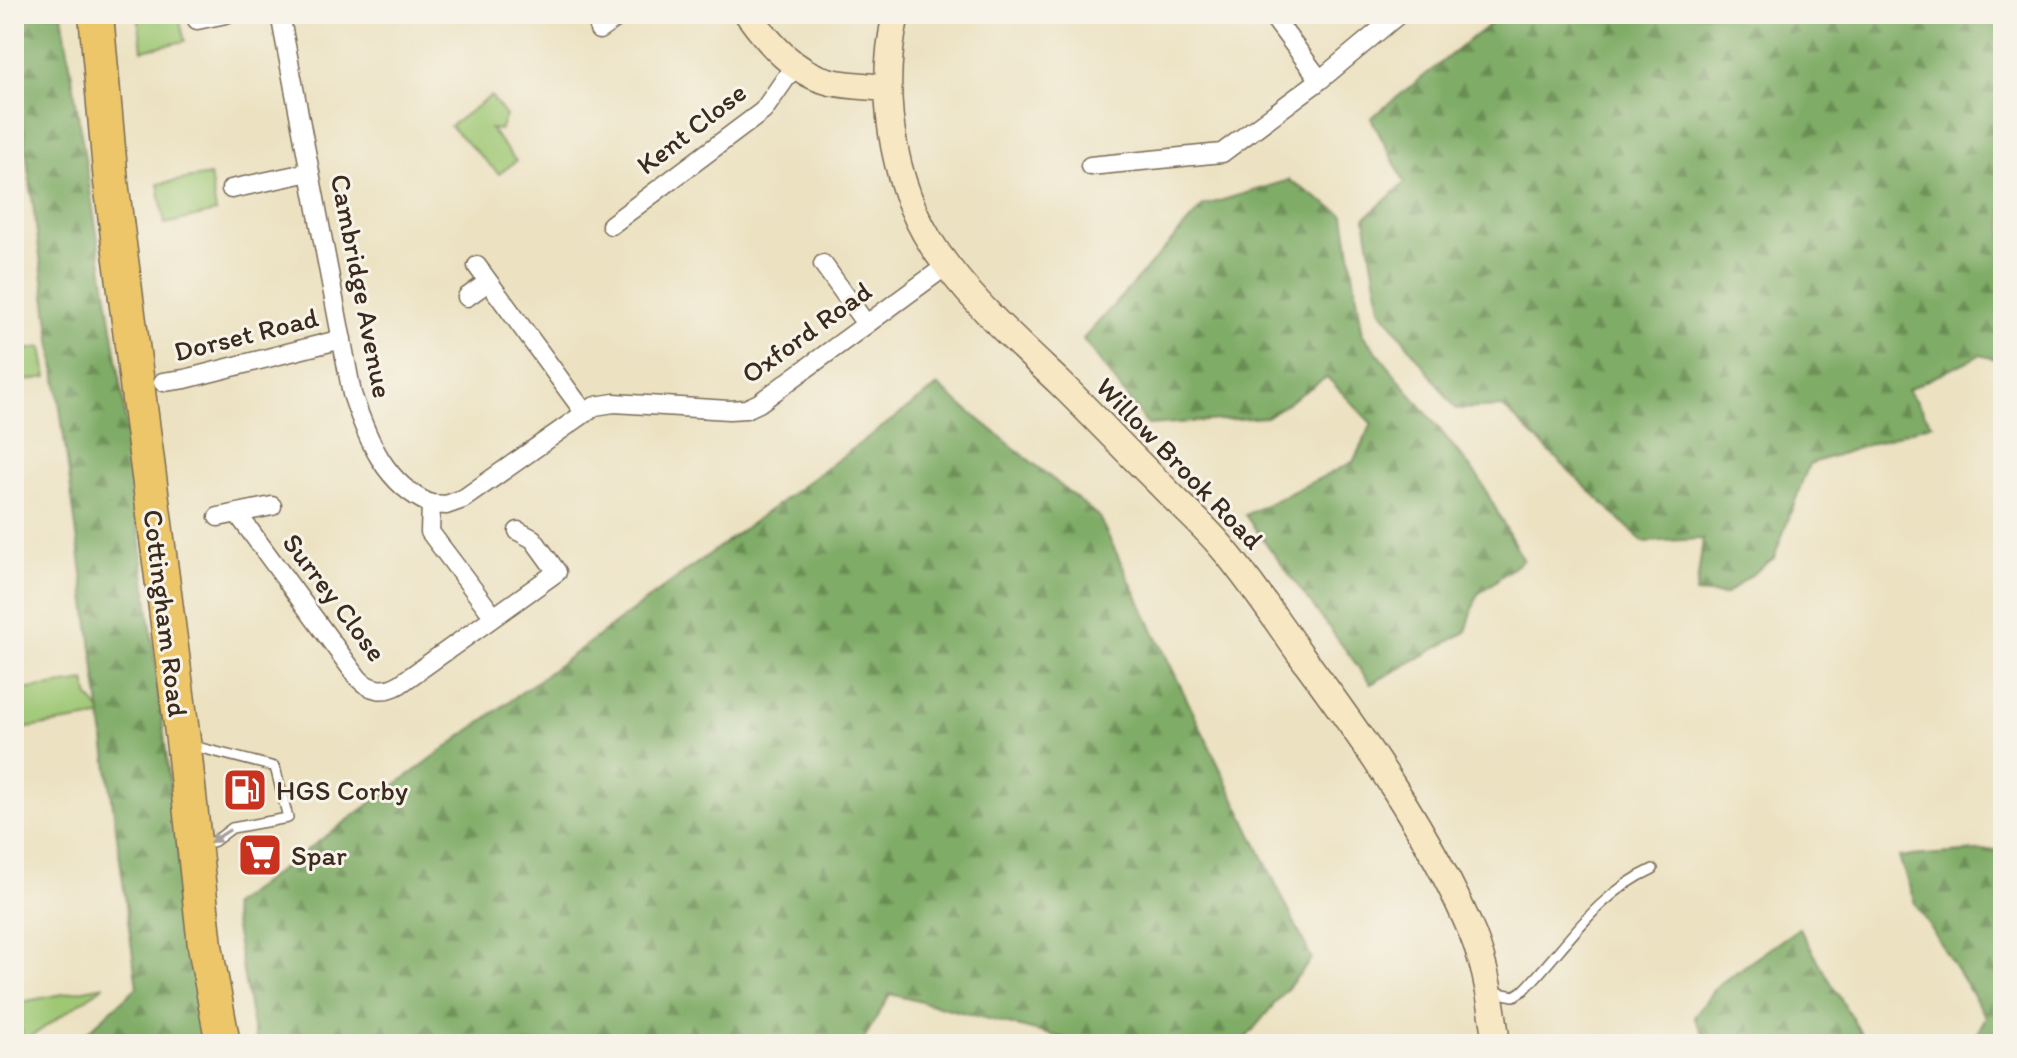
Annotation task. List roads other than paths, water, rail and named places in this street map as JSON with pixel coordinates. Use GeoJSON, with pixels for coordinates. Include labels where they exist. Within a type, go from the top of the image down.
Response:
{"type":"FeatureCollection","features":[{"type":"Feature","properties":{"kind":"highway","name":"Cottingham Road"},"geometry":{"type":"LineString","coordinates":[[79,14],[111,182]]}},
{"type":"Feature","properties":{"kind":"highway","name":"Cottingham Road"},"geometry":{"type":"LineString","coordinates":[[96,14],[111,182],[184,748],[205,946],[223,1044]]}},
{"type":"Feature","properties":{"kind":"street"},"geometry":{"type":"LineString","coordinates":[[197,20],[226,14]]}},
{"type":"Feature","properties":{"kind":"street","name":"Cambridge Avenue"},"geometry":{"type":"LineString","coordinates":[[280,14],[352,394],[364,428],[394,479],[408,494],[431,504]]}},
{"type":"Feature","properties":{"kind":"street"},"geometry":{"type":"LineString","coordinates":[[599,30],[622,14]]}},
{"type":"Feature","properties":{"kind":"street"},"geometry":{"type":"LineString","coordinates":[[748,14],[764,35],[795,65],[829,82],[888,88]]}},
{"type":"Feature","properties":{"kind":"street","name":"Willow Brook Road"},"geometry":{"type":"LineString","coordinates":[[896,14],[890,45],[888,88],[892,131],[901,173],[920,221],[946,266],[998,324],[1224,549],[1342,710],[1441,871],[1474,938],[1490,992],[1497,1044]]}},
{"type":"Feature","properties":{"kind":"street"},"geometry":{"type":"LineString","coordinates":[[1271,14],[1320,80]]}},
{"type":"Feature","properties":{"kind":"street"},"geometry":{"type":"LineString","coordinates":[[1090,166],[1222,153],[1320,80],[1399,14]]}},
{"type":"Feature","properties":{"kind":"street","name":"Kent Close"},"geometry":{"type":"LineString","coordinates":[[611,225],[763,111],[795,65]]}},
{"type":"Feature","properties":{"kind":"street"},"geometry":{"type":"LineString","coordinates":[[231,189],[310,172]]}},
{"type":"Feature","properties":{"kind":"street"},"geometry":{"type":"LineString","coordinates":[[823,264],[866,324]]}},
{"type":"Feature","properties":{"kind":"street"},"geometry":{"type":"LineString","coordinates":[[477,266],[584,412]]}},
{"type":"Feature","properties":{"kind":"street","name":"Oxford Road"},"geometry":{"type":"LineString","coordinates":[[431,504],[446,505],[463,499],[595,406],[614,403],[746,409],[759,403],[946,266]]}},
{"type":"Feature","properties":{"kind":"street"},"geometry":{"type":"LineString","coordinates":[[467,297],[488,282]]}},
{"type":"Feature","properties":{"kind":"street","name":"Dorset Road"},"geometry":{"type":"LineString","coordinates":[[163,382],[342,339]]}},
{"type":"Feature","properties":{"kind":"street"},"geometry":{"type":"LineString","coordinates":[[431,504],[430,532],[494,617]]}},
{"type":"Feature","properties":{"kind":"street"},"geometry":{"type":"LineString","coordinates":[[218,517],[272,506]]}},
{"type":"Feature","properties":{"kind":"street","name":"Surrey Close"},"geometry":{"type":"LineString","coordinates":[[237,513],[358,678],[368,687],[381,690],[394,687],[557,572],[533,539],[518,531]]}},
{"type":"Feature","properties":{"kind":"lane"},"geometry":{"type":"LineString","coordinates":[[184,748],[201,748],[275,767],[288,818],[232,828],[215,841],[195,847]]}},
{"type":"Feature","properties":{"kind":"lane"},"geometry":{"type":"LineString","coordinates":[[1490,992],[1514,996],[1524,990],[1609,895],[1653,869]]}},
{"type":"Feature","properties":{"kind":"place","name":"HGS Corby"},"geometry":{"type":"Point","coordinates":[245,790]}},
{"type":"Feature","properties":{"kind":"place","name":"Spar"},"geometry":{"type":"Point","coordinates":[260,855]}}]}
